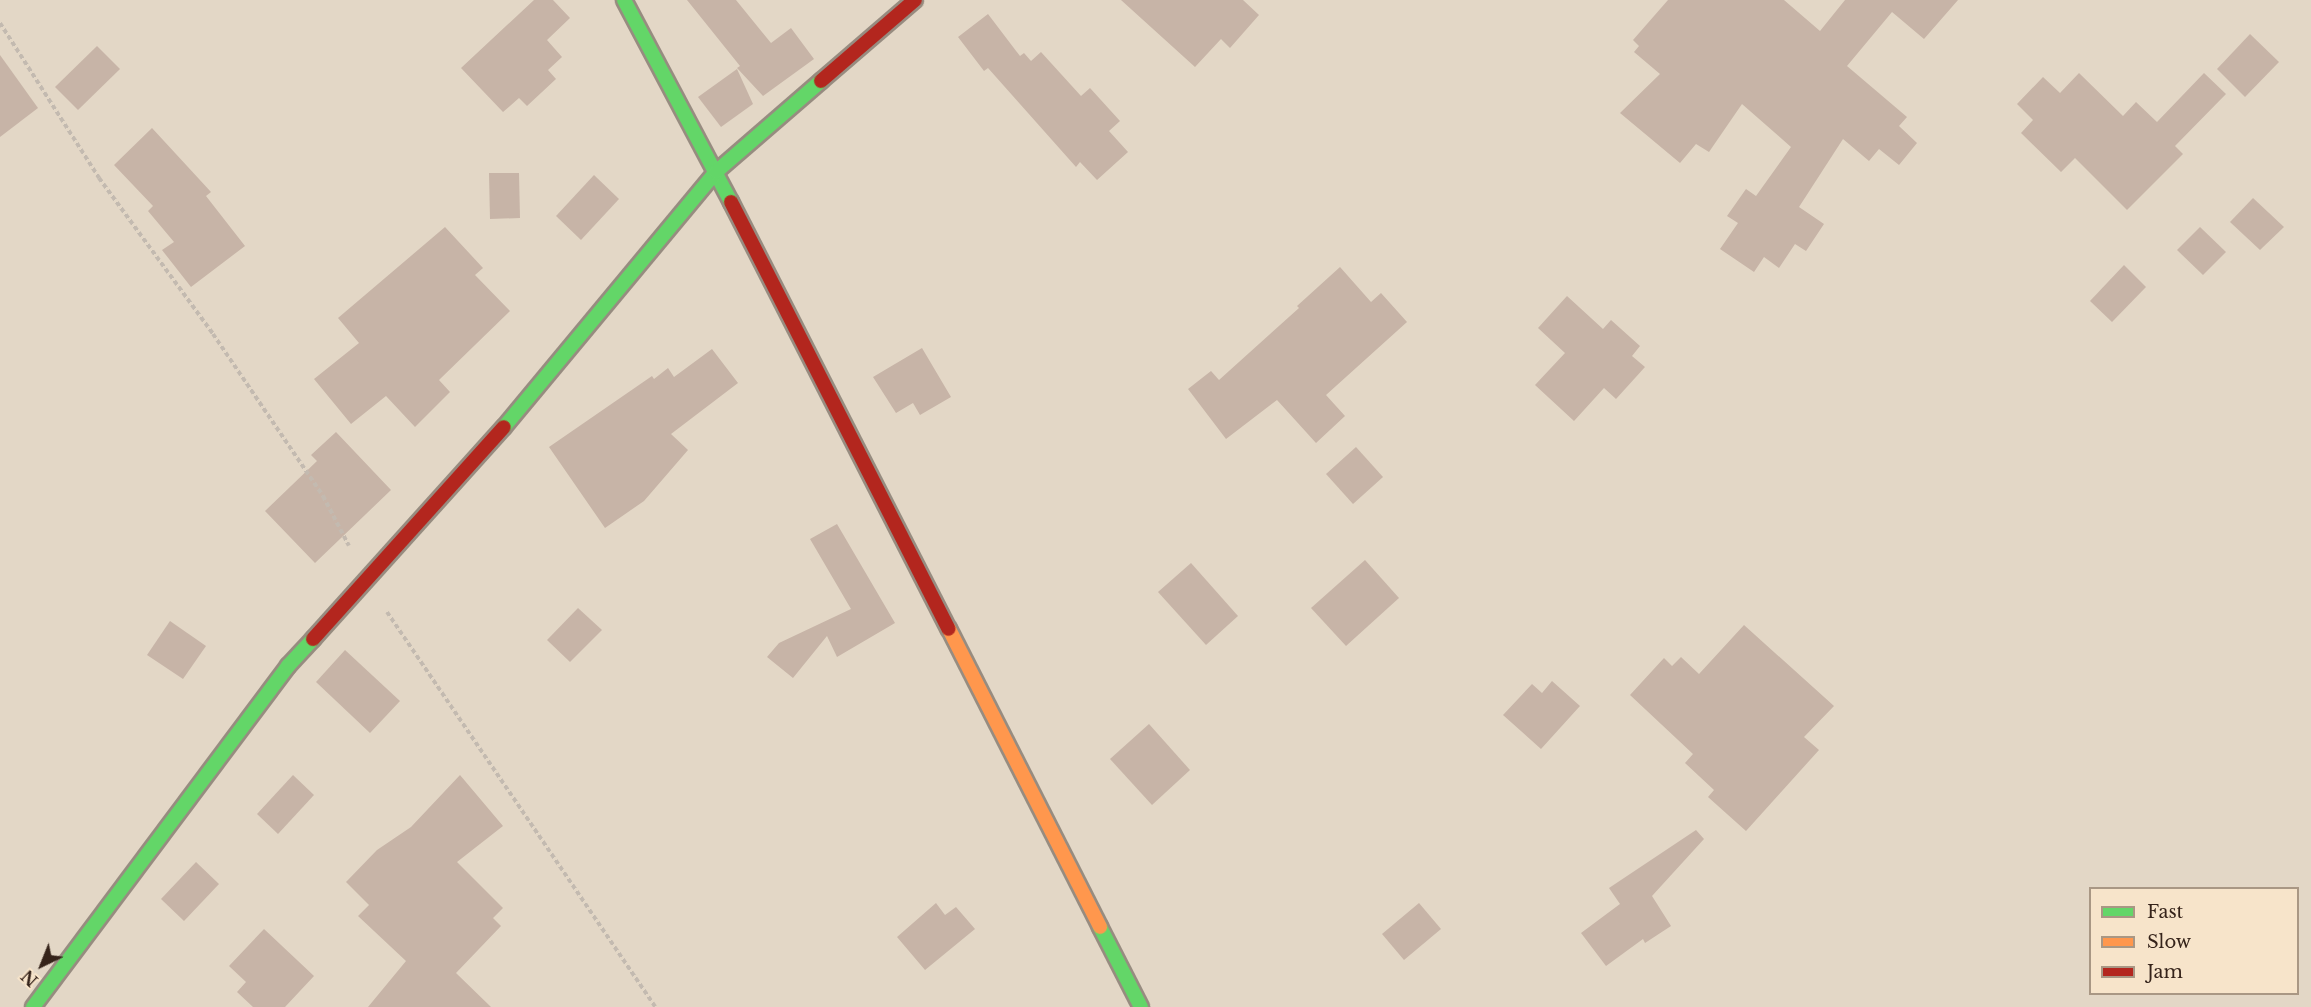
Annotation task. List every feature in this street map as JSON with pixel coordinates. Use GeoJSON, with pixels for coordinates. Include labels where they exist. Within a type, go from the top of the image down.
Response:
{"type":"FeatureCollection","features":[{"type":"Feature","properties":{"kind":"street"},"geometry":{"type":"LineString","coordinates":[[624,0],[716,172],[1140,1007]]}},
{"type":"Feature","properties":{"kind":"street"},"geometry":{"type":"LineString","coordinates":[[33,1007],[288,666],[474,462],[716,172],[915,0]]}},
{"type":"Feature","properties":{"kind":"path"},"geometry":{"type":"LineString","coordinates":[[0,22],[99,178],[213,334],[324,496],[366,580],[516,806],[656,1007]]}},
{"type":"Feature","properties":{"kind":"building"},"geometry":{"type":"Polygon","coordinates":[[[534,0],[553,0],[570,18],[547,40],[562,57],[548,70],[556,79],[527,106],[519,98],[503,112],[461,68],[534,0]]]}},
{"type":"Feature","properties":{"kind":"building"},"geometry":{"type":"Polygon","coordinates":[[[687,0],[736,0],[771,43],[791,28],[814,59],[763,96],[737,68],[740,66],[687,0]]]}},
{"type":"Feature","properties":{"kind":"building"},"geometry":{"type":"Polygon","coordinates":[[[1121,0],[1243,0],[1259,15],[1230,48],[1221,39],[1195,67],[1121,0]]]}},
{"type":"Feature","properties":{"kind":"building"},"geometry":{"type":"Polygon","coordinates":[[[1668,0],[1784,0],[1820,31],[1845,0],[1958,0],[1924,39],[1892,12],[1847,66],[1907,117],[1899,126],[1917,143],[1899,165],[1879,149],[1869,161],[1843,139],[1799,207],[1824,224],[1806,251],[1795,244],[1779,268],[1764,257],[1754,272],[1720,249],[1738,223],[1727,216],[1746,189],[1756,196],[1791,147],[1742,104],[1709,152],[1696,144],[1680,163],[1620,113],[1660,74],[1634,52],[1639,46],[1633,40],[1668,0]]]}},
{"type":"Feature","properties":{"kind":"building"},"geometry":{"type":"Polygon","coordinates":[[[988,14],[1020,56],[1024,53],[1031,61],[1041,52],[1081,96],[1090,88],[1120,121],[1109,131],[1128,152],[1097,180],[1080,162],[1076,167],[988,68],[984,71],[958,37],[988,14]]]}},
{"type":"Feature","properties":{"kind":"building"},"geometry":{"type":"Polygon","coordinates":[[[2250,34],[2279,62],[2245,97],[2217,69],[2250,34]]]}},
{"type":"Feature","properties":{"kind":"building"},"geometry":{"type":"Polygon","coordinates":[[[97,46],[120,69],[78,110],[55,87],[97,46]]]}},
{"type":"Feature","properties":{"kind":"building"},"geometry":{"type":"Polygon","coordinates":[[[0,55],[38,108],[0,137],[0,55]]]}},
{"type":"Feature","properties":{"kind":"building"},"geometry":{"type":"Polygon","coordinates":[[[737,69],[753,104],[721,127],[698,97],[737,69]]]}},
{"type":"Feature","properties":{"kind":"building"},"geometry":{"type":"Polygon","coordinates":[[[2079,73],[2123,116],[2136,102],[2157,122],[2204,73],[2226,94],[2175,146],[2183,154],[2127,210],[2075,158],[2061,172],[2021,133],[2033,120],[2017,104],[2043,77],[2060,93],[2079,73]]]}},
{"type":"Feature","properties":{"kind":"building"},"geometry":{"type":"Polygon","coordinates":[[[152,128],[211,192],[206,196],[245,246],[191,287],[162,250],[174,242],[148,211],[153,206],[114,165],[152,128]]]}},
{"type":"Feature","properties":{"kind":"building"},"geometry":{"type":"Polygon","coordinates":[[[489,173],[519,173],[520,218],[490,219],[489,173]]]}},
{"type":"Feature","properties":{"kind":"building"},"geometry":{"type":"Polygon","coordinates":[[[594,175],[619,199],[581,240],[556,216],[594,175]]]}},
{"type":"Feature","properties":{"kind":"building"},"geometry":{"type":"Polygon","coordinates":[[[2253,198],[2284,227],[2260,250],[2230,222],[2253,198]]]}},
{"type":"Feature","properties":{"kind":"building"},"geometry":{"type":"Polygon","coordinates":[[[445,227],[483,268],[475,275],[510,311],[439,380],[450,392],[415,427],[386,396],[351,424],[314,379],[359,343],[338,318],[445,227]]]}},
{"type":"Feature","properties":{"kind":"building"},"geometry":{"type":"Polygon","coordinates":[[[2200,227],[2226,252],[2203,275],[2177,250],[2200,227]]]}},
{"type":"Feature","properties":{"kind":"building"},"geometry":{"type":"Polygon","coordinates":[[[2124,265],[2146,287],[2112,322],[2090,301],[2124,265]]]}},
{"type":"Feature","properties":{"kind":"building"},"geometry":{"type":"Polygon","coordinates":[[[1340,267],[1371,302],[1381,293],[1407,322],[1326,395],[1345,416],[1316,443],[1277,400],[1226,439],[1188,389],[1211,371],[1219,380],[1299,308],[1297,306],[1340,267]]]}},
{"type":"Feature","properties":{"kind":"building"},"geometry":{"type":"Polygon","coordinates":[[[1567,296],[1603,329],[1611,320],[1640,346],[1632,356],[1645,367],[1616,399],[1604,388],[1574,421],[1535,385],[1565,353],[1538,328],[1567,296]]]}},
{"type":"Feature","properties":{"kind":"building"},"geometry":{"type":"Polygon","coordinates":[[[922,348],[951,397],[920,415],[913,403],[896,413],[873,377],[922,348]]]}},
{"type":"Feature","properties":{"kind":"building"},"geometry":{"type":"Polygon","coordinates":[[[712,349],[738,383],[671,434],[688,450],[644,501],[605,528],[549,447],[652,376],[654,379],[668,368],[674,377],[712,349]]]}},
{"type":"Feature","properties":{"kind":"building"},"geometry":{"type":"Polygon","coordinates":[[[336,432],[391,490],[315,563],[265,511],[317,461],[311,455],[336,432]]]}},
{"type":"Feature","properties":{"kind":"building"},"geometry":{"type":"Polygon","coordinates":[[[1356,447],[1383,477],[1353,504],[1326,474],[1356,447]]]}},
{"type":"Feature","properties":{"kind":"building"},"geometry":{"type":"Polygon","coordinates":[[[837,524],[895,623],[837,657],[827,636],[793,678],[767,657],[779,643],[851,609],[810,539],[837,524]]]}},
{"type":"Feature","properties":{"kind":"building"},"geometry":{"type":"Polygon","coordinates":[[[1365,560],[1399,598],[1346,646],[1311,608],[1365,560]]]}},
{"type":"Feature","properties":{"kind":"building"},"geometry":{"type":"Polygon","coordinates":[[[1191,563],[1238,616],[1206,645],[1158,592],[1191,563]]]}},
{"type":"Feature","properties":{"kind":"building"},"geometry":{"type":"Polygon","coordinates":[[[578,608],[602,630],[570,662],[547,640],[578,608]]]}},
{"type":"Feature","properties":{"kind":"building"},"geometry":{"type":"Polygon","coordinates":[[[170,621],[206,646],[183,679],[147,655],[170,621]]]}},
{"type":"Feature","properties":{"kind":"building"},"geometry":{"type":"Polygon","coordinates":[[[1744,625],[1834,706],[1804,737],[1819,750],[1746,831],[1708,797],[1714,790],[1685,763],[1693,754],[1630,695],[1664,658],[1672,666],[1681,657],[1699,674],[1744,625]]]}},
{"type":"Feature","properties":{"kind":"building"},"geometry":{"type":"Polygon","coordinates":[[[345,650],[400,701],[370,733],[316,682],[345,650]]]}},
{"type":"Feature","properties":{"kind":"building"},"geometry":{"type":"Polygon","coordinates":[[[1552,681],[1580,706],[1541,749],[1503,715],[1532,684],[1542,693],[1552,681]]]}},
{"type":"Feature","properties":{"kind":"building"},"geometry":{"type":"Polygon","coordinates":[[[1149,724],[1190,770],[1152,805],[1110,759],[1149,724]]]}},
{"type":"Feature","properties":{"kind":"building"},"geometry":{"type":"Polygon","coordinates":[[[293,775],[314,795],[278,834],[257,814],[293,775]]]}},
{"type":"Feature","properties":{"kind":"building"},"geometry":{"type":"Polygon","coordinates":[[[460,775],[503,826],[457,862],[503,908],[493,918],[501,926],[456,973],[491,1007],[368,1007],[406,961],[358,916],[369,905],[346,882],[377,850],[411,827],[460,775]]]}},
{"type":"Feature","properties":{"kind":"building"},"geometry":{"type":"Polygon","coordinates":[[[1696,830],[1704,839],[1652,896],[1671,926],[1645,943],[1643,939],[1606,966],[1581,933],[1620,904],[1609,888],[1696,830]]]}},
{"type":"Feature","properties":{"kind":"building"},"geometry":{"type":"Polygon","coordinates":[[[196,862],[219,884],[184,921],[161,899],[196,862]]]}},
{"type":"Feature","properties":{"kind":"building"},"geometry":{"type":"Polygon","coordinates":[[[936,903],[945,915],[956,907],[975,929],[925,970],[897,937],[936,903]]]}},
{"type":"Feature","properties":{"kind":"building"},"geometry":{"type":"Polygon","coordinates":[[[1419,903],[1441,929],[1404,960],[1382,934],[1419,903]]]}},
{"type":"Feature","properties":{"kind":"building"},"geometry":{"type":"Polygon","coordinates":[[[264,929],[314,976],[285,1007],[253,1007],[237,992],[246,982],[229,966],[264,929]]]}},
{"type":"Feature","properties":{"kind":"traffic: fast"},"geometry":{"type":"LineString","coordinates":[[624,0],[731,202]]}},
{"type":"Feature","properties":{"kind":"traffic: fast"},"geometry":{"type":"LineString","coordinates":[[504,427],[716,172],[821,81]]}},
{"type":"Feature","properties":{"kind":"traffic: fast"},"geometry":{"type":"LineString","coordinates":[[33,1007],[288,666],[313,639]]}},
{"type":"Feature","properties":{"kind":"traffic: fast"},"geometry":{"type":"LineString","coordinates":[[1100,927],[1141,1007]]}},
{"type":"Feature","properties":{"kind":"traffic: slow"},"geometry":{"type":"LineString","coordinates":[[949,629],[1100,927]]}},
{"type":"Feature","properties":{"kind":"traffic: jam"},"geometry":{"type":"LineString","coordinates":[[821,81],[915,0]]}},
{"type":"Feature","properties":{"kind":"traffic: jam"},"geometry":{"type":"LineString","coordinates":[[731,202],[949,629]]}},
{"type":"Feature","properties":{"kind":"traffic: jam"},"geometry":{"type":"LineString","coordinates":[[313,639],[504,427]]}}]}
